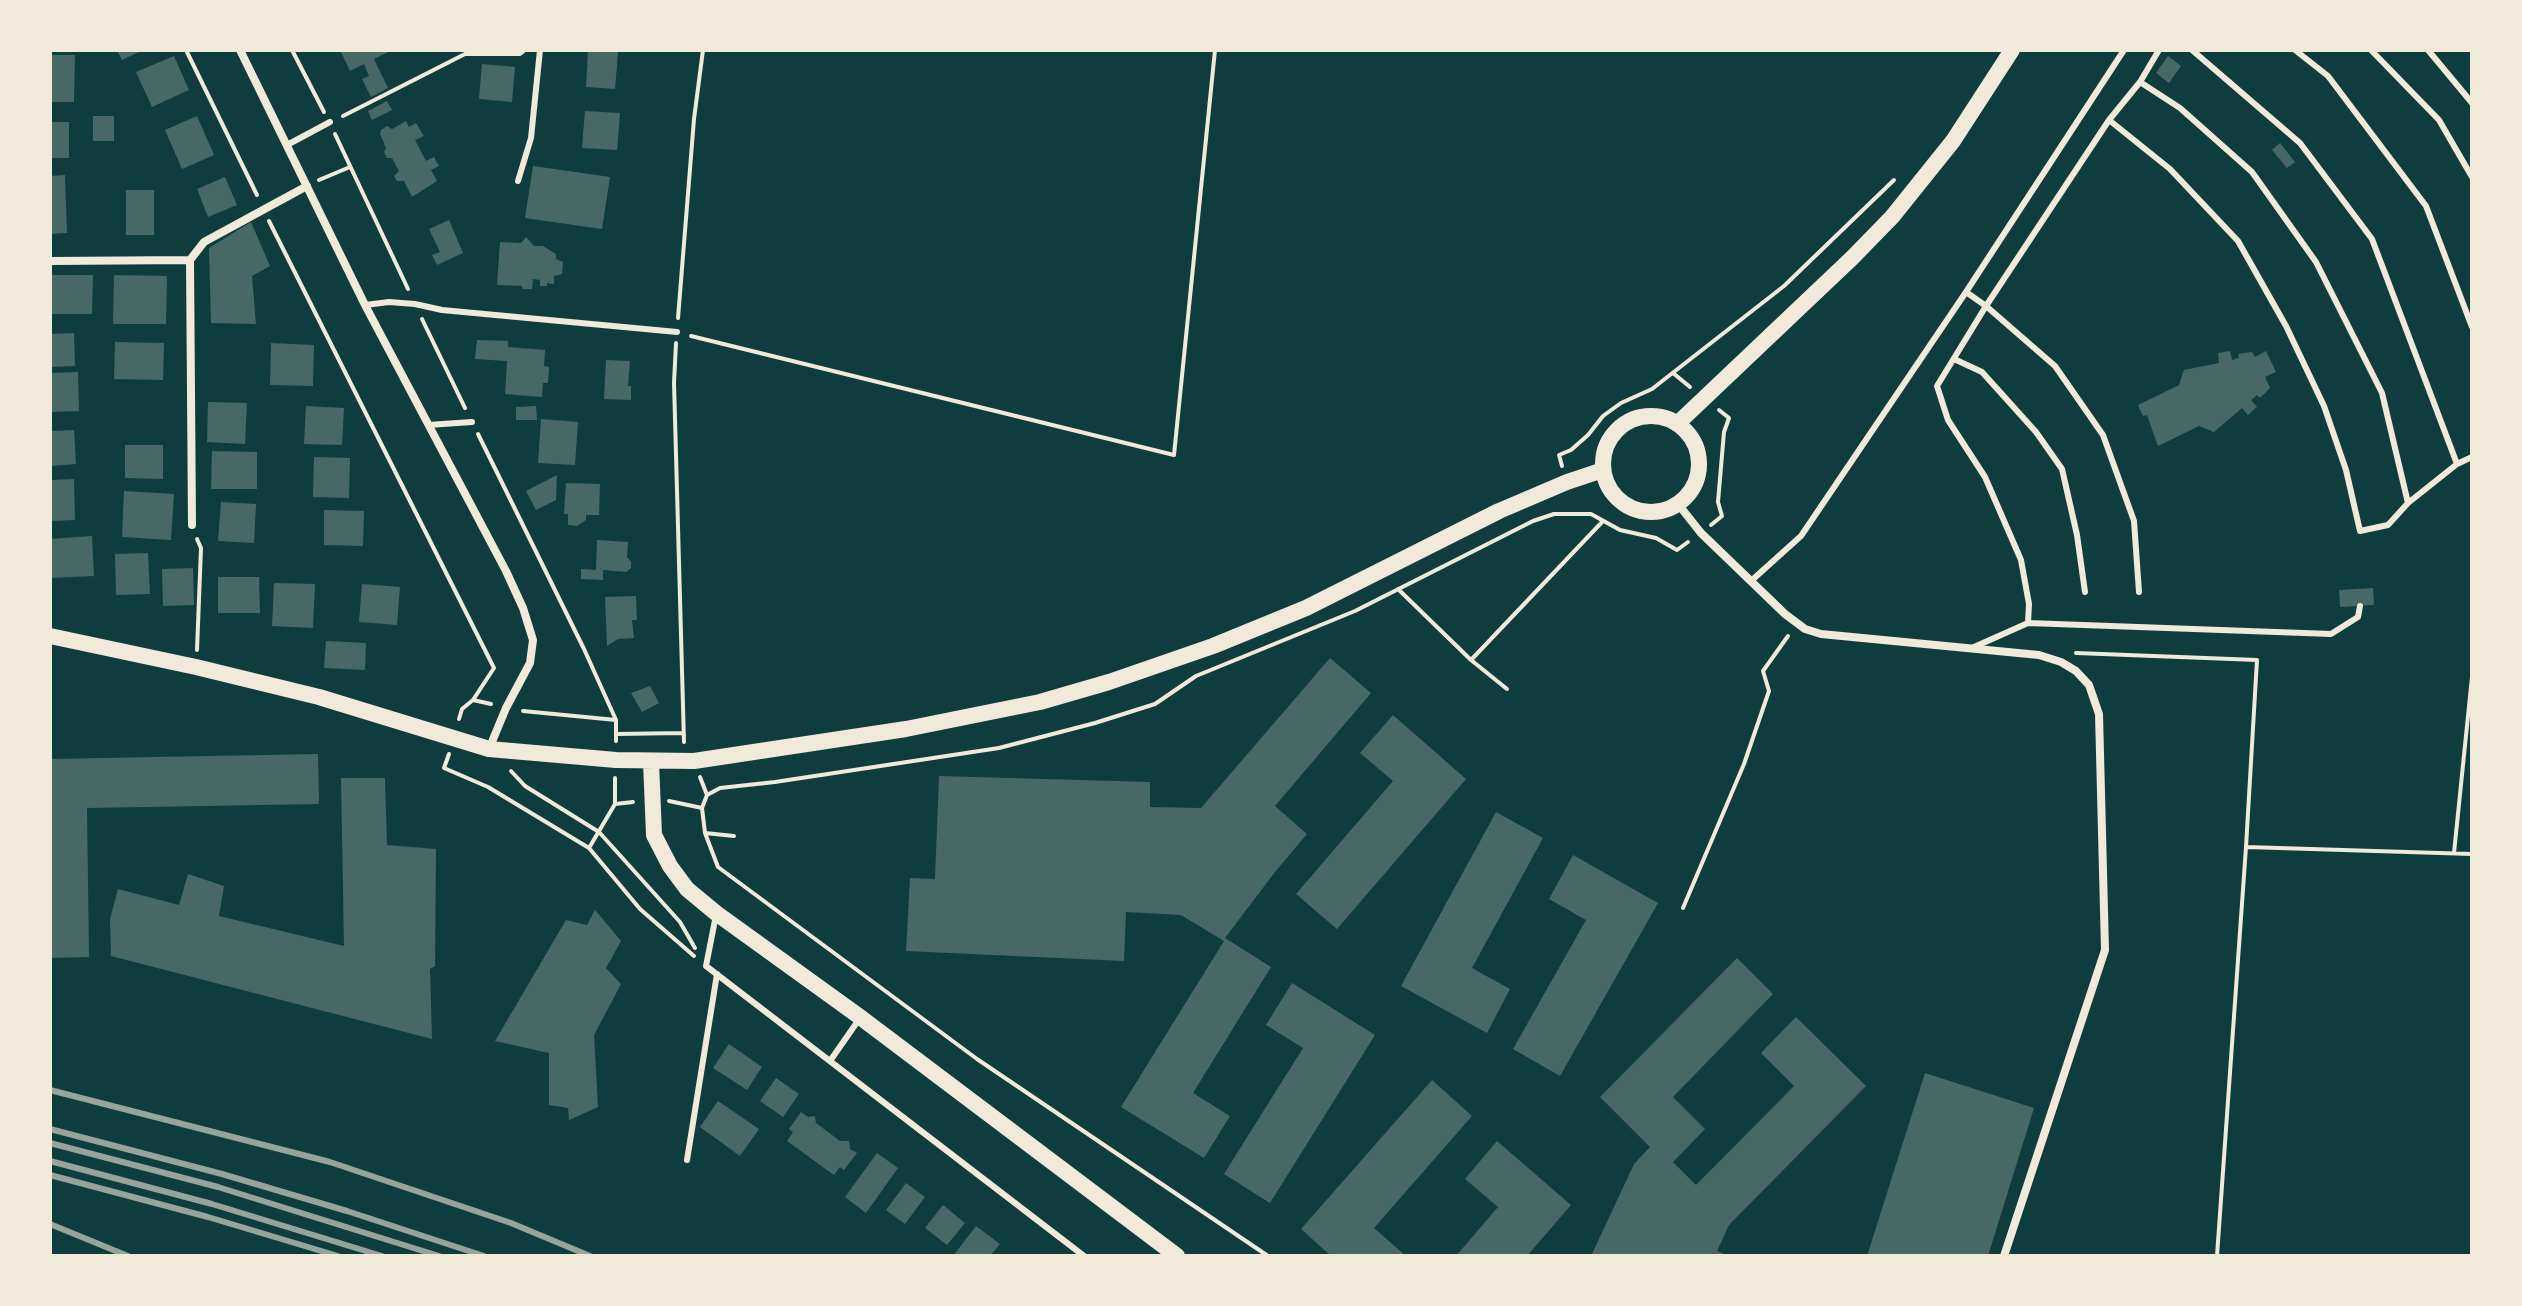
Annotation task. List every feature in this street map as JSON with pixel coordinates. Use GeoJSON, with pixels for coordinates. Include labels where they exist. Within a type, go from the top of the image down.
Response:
{"type":"FeatureCollection","features":[{"type":"Feature","properties":{"kind":"main road"},"geometry":{"type":"LineString","coordinates":[[1677,424],[1892,217],[1953,141],[2012,50]]}},
{"type":"Feature","properties":{"kind":"main road"},"geometry":{"type":"LineString","coordinates":[[1647,416],[1677,424],[1688,434],[1696,448],[1699,464],[1697,479],[1678,504],[1663,511],[1647,513],[1631,509],[1617,499],[1607,486],[1603,454],[1609,440],[1619,428],[1647,416]]}},
{"type":"Feature","properties":{"kind":"main road"},"geometry":{"type":"LineString","coordinates":[[50,636],[319,697],[489,749],[541,756],[690,762],[906,729],[1040,702],[1109,682],[1213,646],[1306,608],[1499,511],[1603,470]]}},
{"type":"Feature","properties":{"kind":"main road"},"geometry":{"type":"LineString","coordinates":[[651,762],[654,835],[670,866],[687,889],[1177,1256]]}},
{"type":"Feature","properties":{"kind":"street"},"geometry":{"type":"LineString","coordinates":[[240,50],[365,305],[506,571],[533,640],[530,663],[489,749]]}},
{"type":"Feature","properties":{"kind":"street"},"geometry":{"type":"LineString","coordinates":[[192,525],[190,260],[204,242],[307,186]]}},
{"type":"Feature","properties":{"kind":"street"},"geometry":{"type":"LineString","coordinates":[[50,261],[190,260]]}},
{"type":"Feature","properties":{"kind":"street"},"geometry":{"type":"LineString","coordinates":[[1678,504],[1701,533],[1797,623],[1821,634],[2039,655],[2061,662],[2076,671],[2089,685],[2099,714],[2105,950],[2004,1256]]}},
{"type":"Feature","properties":{"kind":"lane"},"geometry":{"type":"LineString","coordinates":[[518,181],[531,138],[540,50]]}},
{"type":"Feature","properties":{"kind":"lane"},"geometry":{"type":"LineString","coordinates":[[1751,581],[1801,536],[2124,50]]}},
{"type":"Feature","properties":{"kind":"lane"},"geometry":{"type":"LineString","coordinates":[[2028,623],[2029,604],[2021,560],[1985,477],[1948,420],[1937,386],[1986,306],[2159,50]]}},
{"type":"Feature","properties":{"kind":"lane"},"geometry":{"type":"LineString","coordinates":[[2192,50],[2300,143],[2372,239],[2457,464]]}},
{"type":"Feature","properties":{"kind":"lane"},"geometry":{"type":"LineString","coordinates":[[2295,50],[2328,76],[2426,206],[2472,327]]}},
{"type":"Feature","properties":{"kind":"lane"},"geometry":{"type":"LineString","coordinates":[[2371,50],[2439,120],[2472,177]]}},
{"type":"Feature","properties":{"kind":"lane"},"geometry":{"type":"LineString","coordinates":[[2428,50],[2472,103]]}},
{"type":"Feature","properties":{"kind":"lane"},"geometry":{"type":"LineString","coordinates":[[2140,82],[2180,108],[2252,172],[2316,262],[2382,393],[2408,503]]}},
{"type":"Feature","properties":{"kind":"lane"},"geometry":{"type":"LineString","coordinates":[[2109,120],[2170,169],[2238,241],[2286,326],[2324,406],[2346,470],[2360,531],[2388,525],[2408,503],[2457,464],[2472,457]]}},
{"type":"Feature","properties":{"kind":"lane"},"geometry":{"type":"LineString","coordinates":[[287,145],[330,122]]}},
{"type":"Feature","properties":{"kind":"lane"},"geometry":{"type":"LineString","coordinates":[[1966,292],[2055,366],[2103,435],[2134,521],[2139,592]]}},
{"type":"Feature","properties":{"kind":"lane"},"geometry":{"type":"LineString","coordinates":[[365,305],[389,302],[415,304],[442,310],[677,332]]}},
{"type":"Feature","properties":{"kind":"lane"},"geometry":{"type":"LineString","coordinates":[[1954,359],[1982,372],[2036,432],[2062,469],[2077,535],[2085,592]]}},
{"type":"Feature","properties":{"kind":"lane"},"geometry":{"type":"LineString","coordinates":[[428,425],[472,422]]}},
{"type":"Feature","properties":{"kind":"lane"},"geometry":{"type":"LineString","coordinates":[[1974,647],[2028,623],[2331,634],[2358,617],[2360,606]]}},
{"type":"Feature","properties":{"kind":"lane"},"geometry":{"type":"LineString","coordinates":[[716,913],[706,966],[1084,1256]]}},
{"type":"Feature","properties":{"kind":"lane"},"geometry":{"type":"LineString","coordinates":[[687,1160],[717,974]]}},
{"type":"Feature","properties":{"kind":"lane"},"geometry":{"type":"LineString","coordinates":[[830,1061],[860,1017]]}},
{"type":"Feature","properties":{"kind":"path"},"geometry":{"type":"LineString","coordinates":[[186,50],[494,668],[473,700]]}},
{"type":"Feature","properties":{"kind":"path"},"geometry":{"type":"LineString","coordinates":[[292,50],[330,122],[415,304],[584,649],[616,720],[616,734],[683,733]]}},
{"type":"Feature","properties":{"kind":"path"},"geometry":{"type":"LineString","coordinates":[[330,122],[465,54],[520,54],[525,50]]}},
{"type":"Feature","properties":{"kind":"path"},"geometry":{"type":"LineString","coordinates":[[690,762],[683,733],[674,383],[694,119],[703,50]]}},
{"type":"Feature","properties":{"kind":"path"},"geometry":{"type":"LineString","coordinates":[[677,332],[1174,455],[1215,50]]}},
{"type":"Feature","properties":{"kind":"path"},"geometry":{"type":"LineString","coordinates":[[307,186],[350,167]]}},
{"type":"Feature","properties":{"kind":"path"},"geometry":{"type":"LineString","coordinates":[[1673,373],[1729,418],[1724,432],[1718,502],[1722,516],[1677,550],[1656,538],[1620,530],[1591,514],[1575,512],[1559,455],[1571,450],[1612,409],[1652,389],[1784,286],[1895,179]]}},
{"type":"Feature","properties":{"kind":"path"},"geometry":{"type":"LineString","coordinates":[[1471,660],[1603,521]]}},
{"type":"Feature","properties":{"kind":"path"},"geometry":{"type":"LineString","coordinates":[[192,525],[201,548],[196,667]]}},
{"type":"Feature","properties":{"kind":"path"},"geometry":{"type":"LineString","coordinates":[[1398,589],[1471,660],[1507,689]]}},
{"type":"Feature","properties":{"kind":"path"},"geometry":{"type":"LineString","coordinates":[[1683,908],[1744,764],[1769,691],[1763,671],[1797,623]]}},
{"type":"Feature","properties":{"kind":"path"},"geometry":{"type":"LineString","coordinates":[[2121,654],[2257,660],[2217,1256]]}},
{"type":"Feature","properties":{"kind":"path"},"geometry":{"type":"LineString","coordinates":[[2454,853],[2472,677]]}},
{"type":"Feature","properties":{"kind":"path"},"geometry":{"type":"LineString","coordinates":[[506,708],[540,715],[616,720]]}},
{"type":"Feature","properties":{"kind":"path"},"geometry":{"type":"LineString","coordinates":[[683,733],[690,762]]}},
{"type":"Feature","properties":{"kind":"path"},"geometry":{"type":"LineString","coordinates":[[489,749],[525,786],[599,832],[680,922],[706,966]]}},
{"type":"Feature","properties":{"kind":"path"},"geometry":{"type":"LineString","coordinates":[[449,755],[444,768],[488,787],[589,848],[640,909],[706,966]]}},
{"type":"Feature","properties":{"kind":"path"},"geometry":{"type":"LineString","coordinates":[[707,795],[702,808],[705,833],[718,867],[977,1059],[1268,1256]]}},
{"type":"Feature","properties":{"kind":"path"},"geometry":{"type":"LineString","coordinates":[[589,848],[615,804]]}},
{"type":"Feature","properties":{"kind":"path"},"geometry":{"type":"LineString","coordinates":[[705,833],[734,836]]}},
{"type":"Feature","properties":{"kind":"path"},"geometry":{"type":"LineString","coordinates":[[2246,847],[2472,854]]}},
{"type":"Feature","properties":{"kind":"building"},"geometry":{"type":"Polygon","coordinates":[[[117,50],[143,50],[122,60],[117,50]]]}},
{"type":"Feature","properties":{"kind":"building"},"geometry":{"type":"Polygon","coordinates":[[[340,50],[392,50],[374,59],[388,88],[371,97],[362,79],[369,76],[364,64],[350,71],[340,50]]]}},
{"type":"Feature","properties":{"kind":"building"},"geometry":{"type":"Polygon","coordinates":[[[588,50],[618,52],[615,89],[586,87],[588,50]]]}},
{"type":"Feature","properties":{"kind":"building"},"geometry":{"type":"Polygon","coordinates":[[[50,55],[75,55],[74,102],[50,102],[50,55]]]}},
{"type":"Feature","properties":{"kind":"building"},"geometry":{"type":"Polygon","coordinates":[[[174,56],[189,90],[152,107],[136,72],[174,56]]]}},
{"type":"Feature","properties":{"kind":"building"},"geometry":{"type":"Polygon","coordinates":[[[2168,56],[2181,66],[2169,83],[2156,73],[2168,56]]]}},
{"type":"Feature","properties":{"kind":"building"},"geometry":{"type":"Polygon","coordinates":[[[482,64],[515,67],[512,102],[479,99],[482,64]]]}},
{"type":"Feature","properties":{"kind":"building"},"geometry":{"type":"Polygon","coordinates":[[[387,101],[392,110],[372,120],[368,111],[387,101]]]}},
{"type":"Feature","properties":{"kind":"building"},"geometry":{"type":"Polygon","coordinates":[[[585,111],[620,113],[617,150],[582,148],[585,111]]]}},
{"type":"Feature","properties":{"kind":"building"},"geometry":{"type":"Polygon","coordinates":[[[93,116],[114,116],[114,141],[93,141],[93,116]]]}},
{"type":"Feature","properties":{"kind":"building"},"geometry":{"type":"Polygon","coordinates":[[[197,116],[214,155],[182,169],[165,130],[197,116]]]}},
{"type":"Feature","properties":{"kind":"building"},"geometry":{"type":"Polygon","coordinates":[[[406,121],[409,127],[416,123],[424,136],[415,140],[426,161],[434,157],[439,166],[431,170],[437,181],[412,197],[404,181],[397,181],[394,176],[399,171],[392,158],[387,158],[380,134],[387,126],[392,129],[406,121]]]}},
{"type":"Feature","properties":{"kind":"building"},"geometry":{"type":"Polygon","coordinates":[[[50,122],[69,122],[69,158],[50,158],[50,122]]]}},
{"type":"Feature","properties":{"kind":"building"},"geometry":{"type":"Polygon","coordinates":[[[2280,143],[2295,162],[2287,168],[2272,150],[2280,143]]]}},
{"type":"Feature","properties":{"kind":"building"},"geometry":{"type":"Polygon","coordinates":[[[533,166],[610,177],[602,229],[525,218],[533,166]]]}},
{"type":"Feature","properties":{"kind":"building"},"geometry":{"type":"Polygon","coordinates":[[[65,175],[67,233],[50,234],[50,176],[65,175]]]}},
{"type":"Feature","properties":{"kind":"building"},"geometry":{"type":"Polygon","coordinates":[[[225,177],[237,205],[208,217],[197,189],[225,177]]]}},
{"type":"Feature","properties":{"kind":"building"},"geometry":{"type":"Polygon","coordinates":[[[126,190],[154,190],[154,235],[126,235],[126,190]]]}},
{"type":"Feature","properties":{"kind":"building"},"geometry":{"type":"Polygon","coordinates":[[[449,220],[463,253],[437,265],[432,255],[440,252],[429,229],[449,220]]]}},
{"type":"Feature","properties":{"kind":"building"},"geometry":{"type":"Polygon","coordinates":[[[251,222],[270,266],[252,276],[256,324],[211,323],[209,248],[251,222]]]}},
{"type":"Feature","properties":{"kind":"building"},"geometry":{"type":"Polygon","coordinates":[[[526,237],[534,246],[543,246],[556,254],[556,259],[563,262],[562,274],[554,276],[554,284],[547,283],[547,286],[540,286],[540,280],[533,279],[532,289],[497,285],[500,242],[521,243],[526,237]]]}},
{"type":"Feature","properties":{"kind":"building"},"geometry":{"type":"Polygon","coordinates":[[[50,275],[93,275],[92,314],[50,314],[50,275]]]}},
{"type":"Feature","properties":{"kind":"building"},"geometry":{"type":"Polygon","coordinates":[[[114,275],[167,276],[166,324],[113,324],[114,275]]]}},
{"type":"Feature","properties":{"kind":"building"},"geometry":{"type":"Polygon","coordinates":[[[74,333],[75,366],[50,367],[50,334],[74,333]]]}},
{"type":"Feature","properties":{"kind":"building"},"geometry":{"type":"Polygon","coordinates":[[[477,340],[508,341],[508,347],[545,350],[544,366],[549,367],[548,383],[543,383],[542,397],[505,394],[507,361],[475,359],[477,340]]]}},
{"type":"Feature","properties":{"kind":"building"},"geometry":{"type":"Polygon","coordinates":[[[115,342],[164,343],[163,380],[114,379],[115,342]]]}},
{"type":"Feature","properties":{"kind":"building"},"geometry":{"type":"Polygon","coordinates":[[[271,343],[314,345],[313,386],[270,385],[271,343]]]}},
{"type":"Feature","properties":{"kind":"building"},"geometry":{"type":"Polygon","coordinates":[[[2230,351],[2232,360],[2239,358],[2238,354],[2252,352],[2255,357],[2266,351],[2276,372],[2265,377],[2270,388],[2260,398],[2257,395],[2251,400],[2257,407],[2248,415],[2242,408],[2214,432],[2199,426],[2158,446],[2147,415],[2143,416],[2138,405],[2179,385],[2184,370],[2219,363],[2218,353],[2230,351]]]}},
{"type":"Feature","properties":{"kind":"building"},"geometry":{"type":"Polygon","coordinates":[[[606,360],[630,361],[628,386],[631,386],[631,400],[604,399],[606,360]]]}},
{"type":"Feature","properties":{"kind":"building"},"geometry":{"type":"Polygon","coordinates":[[[78,372],[79,411],[50,412],[50,373],[78,372]]]}},
{"type":"Feature","properties":{"kind":"building"},"geometry":{"type":"Polygon","coordinates":[[[208,402],[247,403],[245,444],[207,442],[208,402]]]}},
{"type":"Feature","properties":{"kind":"building"},"geometry":{"type":"Polygon","coordinates":[[[306,406],[344,408],[342,445],[304,444],[306,406]]]}},
{"type":"Feature","properties":{"kind":"building"},"geometry":{"type":"Polygon","coordinates":[[[536,406],[537,420],[516,420],[516,407],[536,406]]]}},
{"type":"Feature","properties":{"kind":"building"},"geometry":{"type":"Polygon","coordinates":[[[541,419],[578,422],[575,465],[538,463],[541,419]]]}},
{"type":"Feature","properties":{"kind":"building"},"geometry":{"type":"Polygon","coordinates":[[[74,430],[76,464],[50,466],[50,431],[74,430]]]}},
{"type":"Feature","properties":{"kind":"building"},"geometry":{"type":"Polygon","coordinates":[[[125,445],[163,445],[163,479],[125,478],[125,445]]]}},
{"type":"Feature","properties":{"kind":"building"},"geometry":{"type":"Polygon","coordinates":[[[212,451],[257,452],[257,489],[211,489],[212,451]]]}},
{"type":"Feature","properties":{"kind":"building"},"geometry":{"type":"Polygon","coordinates":[[[314,457],[350,458],[349,498],[313,497],[314,457]]]}},
{"type":"Feature","properties":{"kind":"building"},"geometry":{"type":"Polygon","coordinates":[[[557,475],[556,500],[536,510],[526,491],[557,475]]]}},
{"type":"Feature","properties":{"kind":"building"},"geometry":{"type":"Polygon","coordinates":[[[74,479],[75,520],[50,521],[50,480],[74,479]]]}},
{"type":"Feature","properties":{"kind":"building"},"geometry":{"type":"Polygon","coordinates":[[[566,483],[600,484],[599,515],[586,515],[586,520],[577,526],[568,525],[568,514],[564,514],[566,483]]]}},
{"type":"Feature","properties":{"kind":"building"},"geometry":{"type":"Polygon","coordinates":[[[124,491],[174,494],[171,540],[122,537],[124,491]]]}},
{"type":"Feature","properties":{"kind":"building"},"geometry":{"type":"Polygon","coordinates":[[[221,502],[256,504],[254,543],[218,541],[221,502]]]}},
{"type":"Feature","properties":{"kind":"building"},"geometry":{"type":"Polygon","coordinates":[[[324,510],[364,511],[363,546],[324,545],[324,510]]]}},
{"type":"Feature","properties":{"kind":"building"},"geometry":{"type":"Polygon","coordinates":[[[92,536],[94,576],[50,578],[50,539],[92,536]]]}},
{"type":"Feature","properties":{"kind":"building"},"geometry":{"type":"Polygon","coordinates":[[[597,540],[628,542],[627,557],[631,568],[626,572],[603,570],[603,580],[581,579],[581,569],[596,570],[597,540]]]}},
{"type":"Feature","properties":{"kind":"building"},"geometry":{"type":"Polygon","coordinates":[[[148,553],[150,594],[116,595],[115,554],[148,553]]]}},
{"type":"Feature","properties":{"kind":"building"},"geometry":{"type":"Polygon","coordinates":[[[193,568],[194,605],[163,606],[162,569],[193,568]]]}},
{"type":"Feature","properties":{"kind":"building"},"geometry":{"type":"Polygon","coordinates":[[[218,577],[259,577],[260,613],[218,613],[218,577]]]}},
{"type":"Feature","properties":{"kind":"building"},"geometry":{"type":"Polygon","coordinates":[[[274,583],[315,584],[313,628],[272,626],[274,583]]]}},
{"type":"Feature","properties":{"kind":"building"},"geometry":{"type":"Polygon","coordinates":[[[362,584],[400,587],[397,625],[359,622],[362,584]]]}},
{"type":"Feature","properties":{"kind":"building"},"geometry":{"type":"Polygon","coordinates":[[[2373,588],[2374,605],[2340,607],[2339,590],[2373,588]]]}},
{"type":"Feature","properties":{"kind":"building"},"geometry":{"type":"Polygon","coordinates":[[[636,596],[637,620],[632,620],[634,638],[618,639],[607,646],[605,597],[636,596]]]}},
{"type":"Feature","properties":{"kind":"building"},"geometry":{"type":"Polygon","coordinates":[[[326,641],[366,643],[365,670],[324,668],[326,641]]]}},
{"type":"Feature","properties":{"kind":"building"},"geometry":{"type":"Polygon","coordinates":[[[1330,658],[1371,693],[1275,806],[1307,834],[1225,938],[1271,967],[1193,1093],[1230,1116],[1204,1158],[1121,1107],[1224,941],[1181,915],[1126,912],[1124,961],[906,951],[910,878],[935,879],[939,776],[1150,782],[1150,807],[1201,808],[1330,658]]]}},
{"type":"Feature","properties":{"kind":"building"},"geometry":{"type":"Polygon","coordinates":[[[650,686],[659,703],[642,712],[631,693],[650,686]]]}},
{"type":"Feature","properties":{"kind":"building"},"geometry":{"type":"Polygon","coordinates":[[[1393,715],[1466,779],[1337,929],[1296,894],[1393,781],[1360,753],[1393,715]]]}},
{"type":"Feature","properties":{"kind":"building"},"geometry":{"type":"Polygon","coordinates":[[[318,754],[319,804],[87,808],[89,957],[50,958],[50,759],[318,754]]]}},
{"type":"Feature","properties":{"kind":"building"},"geometry":{"type":"Polygon","coordinates":[[[341,778],[385,778],[387,845],[436,849],[435,966],[430,969],[432,1039],[111,956],[110,919],[118,889],[179,905],[188,874],[224,886],[219,916],[344,946],[341,778]]]}},
{"type":"Feature","properties":{"kind":"building"},"geometry":{"type":"Polygon","coordinates":[[[1496,812],[1543,838],[1472,968],[1510,989],[1487,1033],[1401,986],[1496,812]]]}},
{"type":"Feature","properties":{"kind":"building"},"geometry":{"type":"Polygon","coordinates":[[[1573,855],[1658,903],[1560,1076],[1513,1049],[1586,920],[1549,899],[1573,855]]]}},
{"type":"Feature","properties":{"kind":"building"},"geometry":{"type":"Polygon","coordinates":[[[595,910],[621,941],[606,968],[621,984],[594,1035],[598,1107],[569,1120],[568,1108],[549,1105],[549,1053],[495,1041],[566,920],[587,925],[595,910]]]}},
{"type":"Feature","properties":{"kind":"building"},"geometry":{"type":"Polygon","coordinates":[[[1737,958],[1773,994],[1673,1097],[1705,1129],[1673,1162],[1696,1185],[1794,1086],[1761,1053],[1796,1017],[1866,1086],[1729,1225],[1717,1251],[1729,1256],[1591,1256],[1634,1164],[1650,1147],[1600,1097],[1737,958]]]}},
{"type":"Feature","properties":{"kind":"building"},"geometry":{"type":"Polygon","coordinates":[[[1292,983],[1375,1035],[1270,1203],[1224,1174],[1303,1048],[1266,1025],[1292,983]]]}},
{"type":"Feature","properties":{"kind":"building"},"geometry":{"type":"Polygon","coordinates":[[[729,1044],[762,1067],[747,1090],[713,1068],[729,1044]]]}},
{"type":"Feature","properties":{"kind":"building"},"geometry":{"type":"Polygon","coordinates":[[[1925,1073],[2034,1108],[1988,1256],[1867,1256],[1925,1073]]]}},
{"type":"Feature","properties":{"kind":"building"},"geometry":{"type":"Polygon","coordinates":[[[776,1078],[799,1094],[783,1117],[760,1101],[776,1078]]]}},
{"type":"Feature","properties":{"kind":"building"},"geometry":{"type":"Polygon","coordinates":[[[1432,1080],[1472,1116],[1374,1228],[1406,1256],[1331,1256],[1301,1229],[1432,1080]]]}},
{"type":"Feature","properties":{"kind":"building"},"geometry":{"type":"Polygon","coordinates":[[[718,1101],[759,1129],[740,1156],[700,1127],[718,1101]]]}},
{"type":"Feature","properties":{"kind":"building"},"geometry":{"type":"Polygon","coordinates":[[[801,1112],[808,1117],[815,1116],[816,1123],[840,1141],[849,1141],[850,1149],[857,1153],[844,1170],[840,1167],[834,1175],[787,1141],[793,1132],[789,1129],[801,1112]]]}},
{"type":"Feature","properties":{"kind":"building"},"geometry":{"type":"Polygon","coordinates":[[[1497,1141],[1571,1205],[1527,1256],[1456,1256],[1498,1207],[1465,1179],[1497,1141]]]}},
{"type":"Feature","properties":{"kind":"building"},"geometry":{"type":"Polygon","coordinates":[[[877,1153],[898,1168],[866,1213],[845,1197],[877,1153]]]}},
{"type":"Feature","properties":{"kind":"building"},"geometry":{"type":"Polygon","coordinates":[[[906,1183],[925,1197],[905,1224],[886,1210],[906,1183]]]}},
{"type":"Feature","properties":{"kind":"building"},"geometry":{"type":"Polygon","coordinates":[[[943,1205],[965,1223],[947,1245],[925,1228],[943,1205]]]}},
{"type":"Feature","properties":{"kind":"building"},"geometry":{"type":"Polygon","coordinates":[[[976,1226],[1000,1244],[990,1256],[953,1256],[976,1226]]]}},
{"type":"Feature","properties":{"kind":"railway"},"geometry":{"type":"LineString","coordinates":[[50,1090],[330,1162],[511,1223],[590,1256]]}},
{"type":"Feature","properties":{"kind":"railway"},"geometry":{"type":"LineString","coordinates":[[50,1129],[222,1174],[484,1256]]}},
{"type":"Feature","properties":{"kind":"railway"},"geometry":{"type":"LineString","coordinates":[[50,1143],[218,1187],[439,1256]]}},
{"type":"Feature","properties":{"kind":"railway"},"geometry":{"type":"LineString","coordinates":[[50,1161],[212,1204],[382,1256]]}},
{"type":"Feature","properties":{"kind":"railway"},"geometry":{"type":"LineString","coordinates":[[50,1175],[338,1256]]}},
{"type":"Feature","properties":{"kind":"railway"},"geometry":{"type":"LineString","coordinates":[[50,1224],[128,1256]]}}]}
